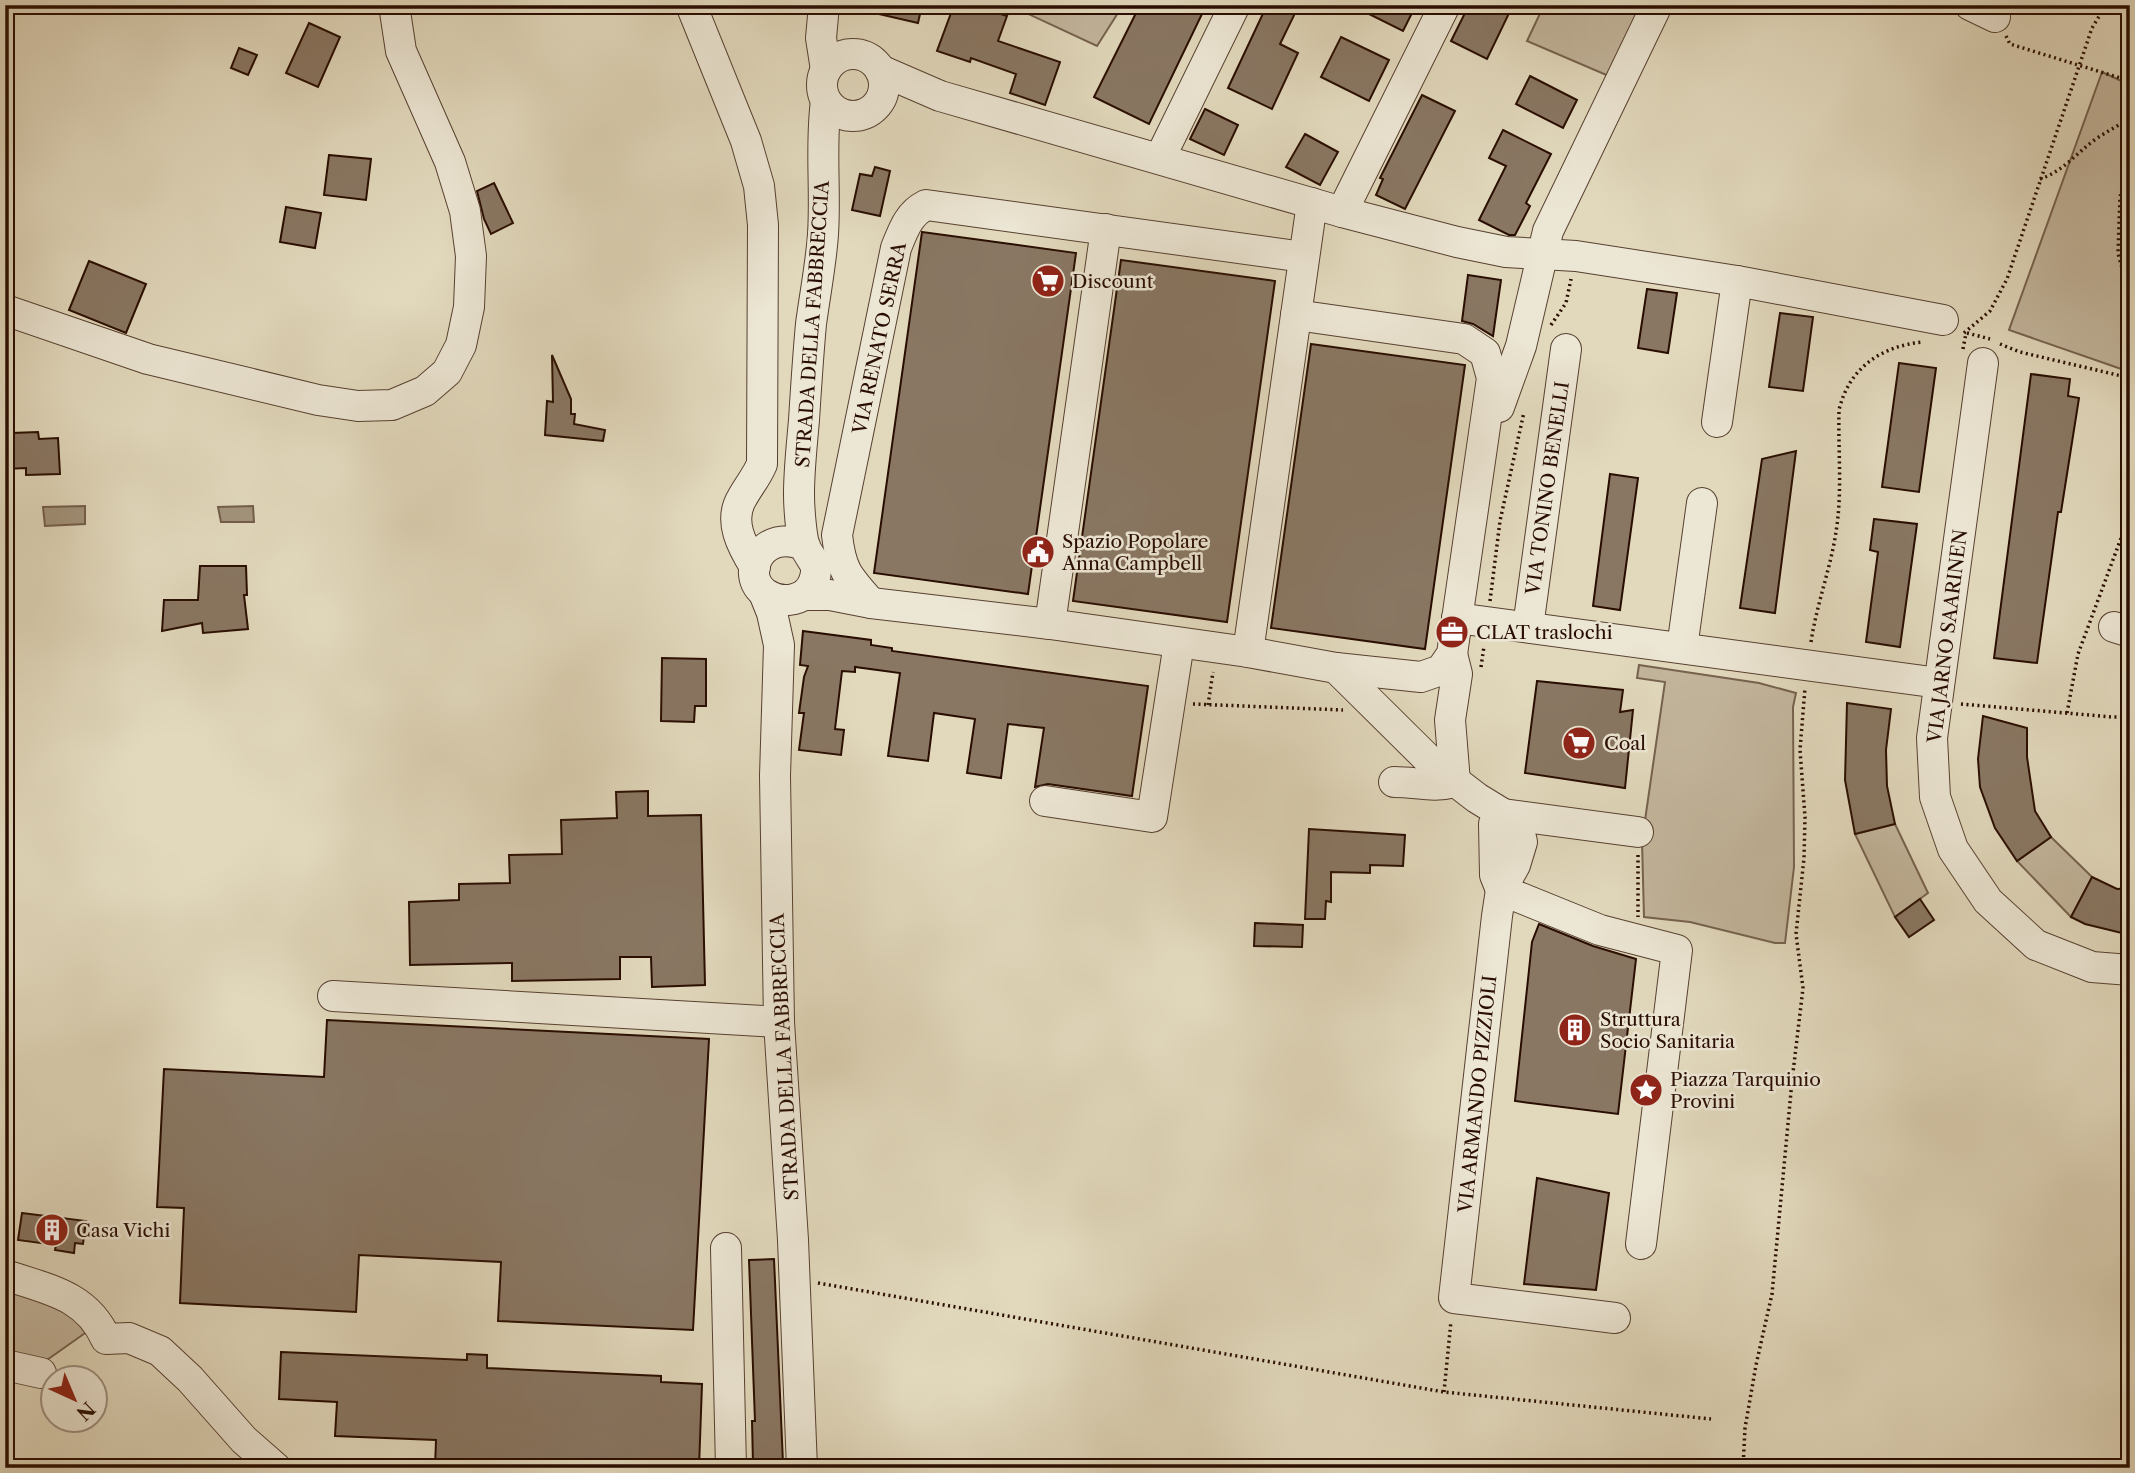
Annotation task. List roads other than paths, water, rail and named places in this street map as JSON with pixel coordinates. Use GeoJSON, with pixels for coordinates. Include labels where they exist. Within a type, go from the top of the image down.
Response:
{"type":"FeatureCollection","features":[{"type":"Feature","properties":{"kind":"street"},"geometry":{"type":"LineString","coordinates":[[5,310],[148,359],[318,400],[358,406],[392,405],[425,391],[447,372],[461,345],[469,307],[471,256],[465,211],[450,162],[401,51],[394,5]]}},
{"type":"Feature","properties":{"kind":"street"},"geometry":{"type":"LineString","coordinates":[[691,5],[746,141],[759,186],[763,225],[762,464],[755,481],[742,497],[735,512],[735,523],[775,558],[780,601],[830,595],[871,603],[1050,624],[1248,652],[1336,668],[1421,677],[1441,670],[1452,654]]}},
{"type":"Feature","properties":{"kind":"street"},"geometry":{"type":"LineString","coordinates":[[1160,158],[1235,5]]}},
{"type":"Feature","properties":{"kind":"street"},"geometry":{"type":"LineString","coordinates":[[1342,212],[1444,5]]}},
{"type":"Feature","properties":{"kind":"street"},"geometry":{"type":"LineString","coordinates":[[1480,460],[1521,346],[1548,231],[1657,5]]}},
{"type":"Feature","properties":{"kind":"street"},"geometry":{"type":"LineString","coordinates":[[823,7],[869,62],[884,88],[877,104],[860,116],[838,109],[821,85],[826,70],[821,38],[823,7]]}},
{"type":"Feature","properties":{"kind":"street"},"geometry":{"type":"LineString","coordinates":[[826,70],[840,57],[869,62],[940,96],[1342,212],[1457,242],[1506,251],[1576,256],[1737,281],[1949,332]]}},
{"type":"Feature","properties":{"kind":"street"},"geometry":{"type":"LineString","coordinates":[[877,104],[940,96]]}},
{"type":"Feature","properties":{"kind":"street","name":"STRADA DELLA FABBRECCIA"},"geometry":{"type":"LineString","coordinates":[[802,1468],[779,1022],[775,776],[779,645],[772,613],[775,558],[799,496],[811,328],[823,235],[825,153],[822,132],[838,109]]}},
{"type":"Feature","properties":{"kind":"street"},"geometry":{"type":"LineString","coordinates":[[1248,652],[1312,203]]}},
{"type":"Feature","properties":{"kind":"street","name":"VIA RENATO SERRA"},"geometry":{"type":"LineString","coordinates":[[871,603],[851,580],[839,559],[837,535],[896,248],[906,223],[916,210],[926,205],[1304,257]]}},
{"type":"Feature","properties":{"kind":"street"},"geometry":{"type":"LineString","coordinates":[[1050,624],[1106,229]]}},
{"type":"Feature","properties":{"kind":"street"},"geometry":{"type":"LineString","coordinates":[[1717,422],[1737,281]]}},
{"type":"Feature","properties":{"kind":"street"},"geometry":{"type":"LineString","coordinates":[[1296,315],[1464,338],[1485,353],[1492,378],[1452,654],[1457,674],[1450,720],[1424,778]]}},
{"type":"Feature","properties":{"kind":"street","name":"VIA TONINO BENELLI"},"geometry":{"type":"LineString","coordinates":[[1528,627],[1566,349]]}},
{"type":"Feature","properties":{"kind":"street","name":"VIA JARNO SAARINEN"},"geometry":{"type":"LineString","coordinates":[[1983,363],[1932,737],[1935,797],[1953,849],[1981,891],[1988,901],[2036,945],[2092,967],[2130,970]]}},
{"type":"Feature","properties":{"kind":"street"},"geometry":{"type":"LineString","coordinates":[[1682,648],[1702,503]]}},
{"type":"Feature","properties":{"kind":"street","name":"STRADA DELLA FABBRECCIA"},"geometry":{"type":"LineString","coordinates":[[775,558],[813,557],[817,571],[813,584],[801,597],[779,645]]}},
{"type":"Feature","properties":{"kind":"street"},"geometry":{"type":"LineString","coordinates":[[1457,618],[1939,683]]}},
{"type":"Feature","properties":{"kind":"street"},"geometry":{"type":"LineString","coordinates":[[1045,801],[1152,817],[1179,643]]}},
{"type":"Feature","properties":{"kind":"street","name":"VIA ARMANDO PIZZIOLI"},"geometry":{"type":"LineString","coordinates":[[1336,668],[1424,778],[1503,814],[1518,829],[1522,842],[1515,865],[1502,890],[1497,916],[1454,1298],[1615,1318]]}},
{"type":"Feature","properties":{"kind":"street"},"geometry":{"type":"LineString","coordinates":[[1503,814],[1638,832]]}},
{"type":"Feature","properties":{"kind":"street"},"geometry":{"type":"LineString","coordinates":[[1502,890],[1600,930],[1677,950],[1641,1244]]}},
{"type":"Feature","properties":{"kind":"street"},"geometry":{"type":"LineString","coordinates":[[333,996],[779,1022]]}},
{"type":"Feature","properties":{"kind":"street"},"geometry":{"type":"LineString","coordinates":[[726,1248],[731,1468]]}},
{"type":"Feature","properties":{"kind":"street"},"geometry":{"type":"LineString","coordinates":[[5,1275],[60,1293],[86,1308],[98,1322],[106,1339],[129,1338],[160,1351],[190,1379],[244,1440],[276,1468]]}},
{"type":"Feature","properties":{"kind":"street"},"geometry":{"type":"LineString","coordinates":[[5,1366],[38,1372]]}},
{"type":"Feature","properties":{"kind":"place","name":"Discount"},"geometry":{"type":"Point","coordinates":[1048,281]}},
{"type":"Feature","properties":{"kind":"place","name":"Spazio Popolare Anna Campbell"},"geometry":{"type":"Point","coordinates":[1038,552]}},
{"type":"Feature","properties":{"kind":"place","name":"CLAT traslochi"},"geometry":{"type":"Point","coordinates":[1452,632]}},
{"type":"Feature","properties":{"kind":"place","name":"Coal"},"geometry":{"type":"Point","coordinates":[1579,743]}},
{"type":"Feature","properties":{"kind":"place","name":"Struttura Socio Sanitaria"},"geometry":{"type":"Point","coordinates":[1575,1030]}},
{"type":"Feature","properties":{"kind":"place","name":"Piazza Tarquinio Provini"},"geometry":{"type":"Point","coordinates":[1646,1090]}},
{"type":"Feature","properties":{"kind":"place","name":"Casa Vichi"},"geometry":{"type":"Point","coordinates":[52,1230]}}]}
